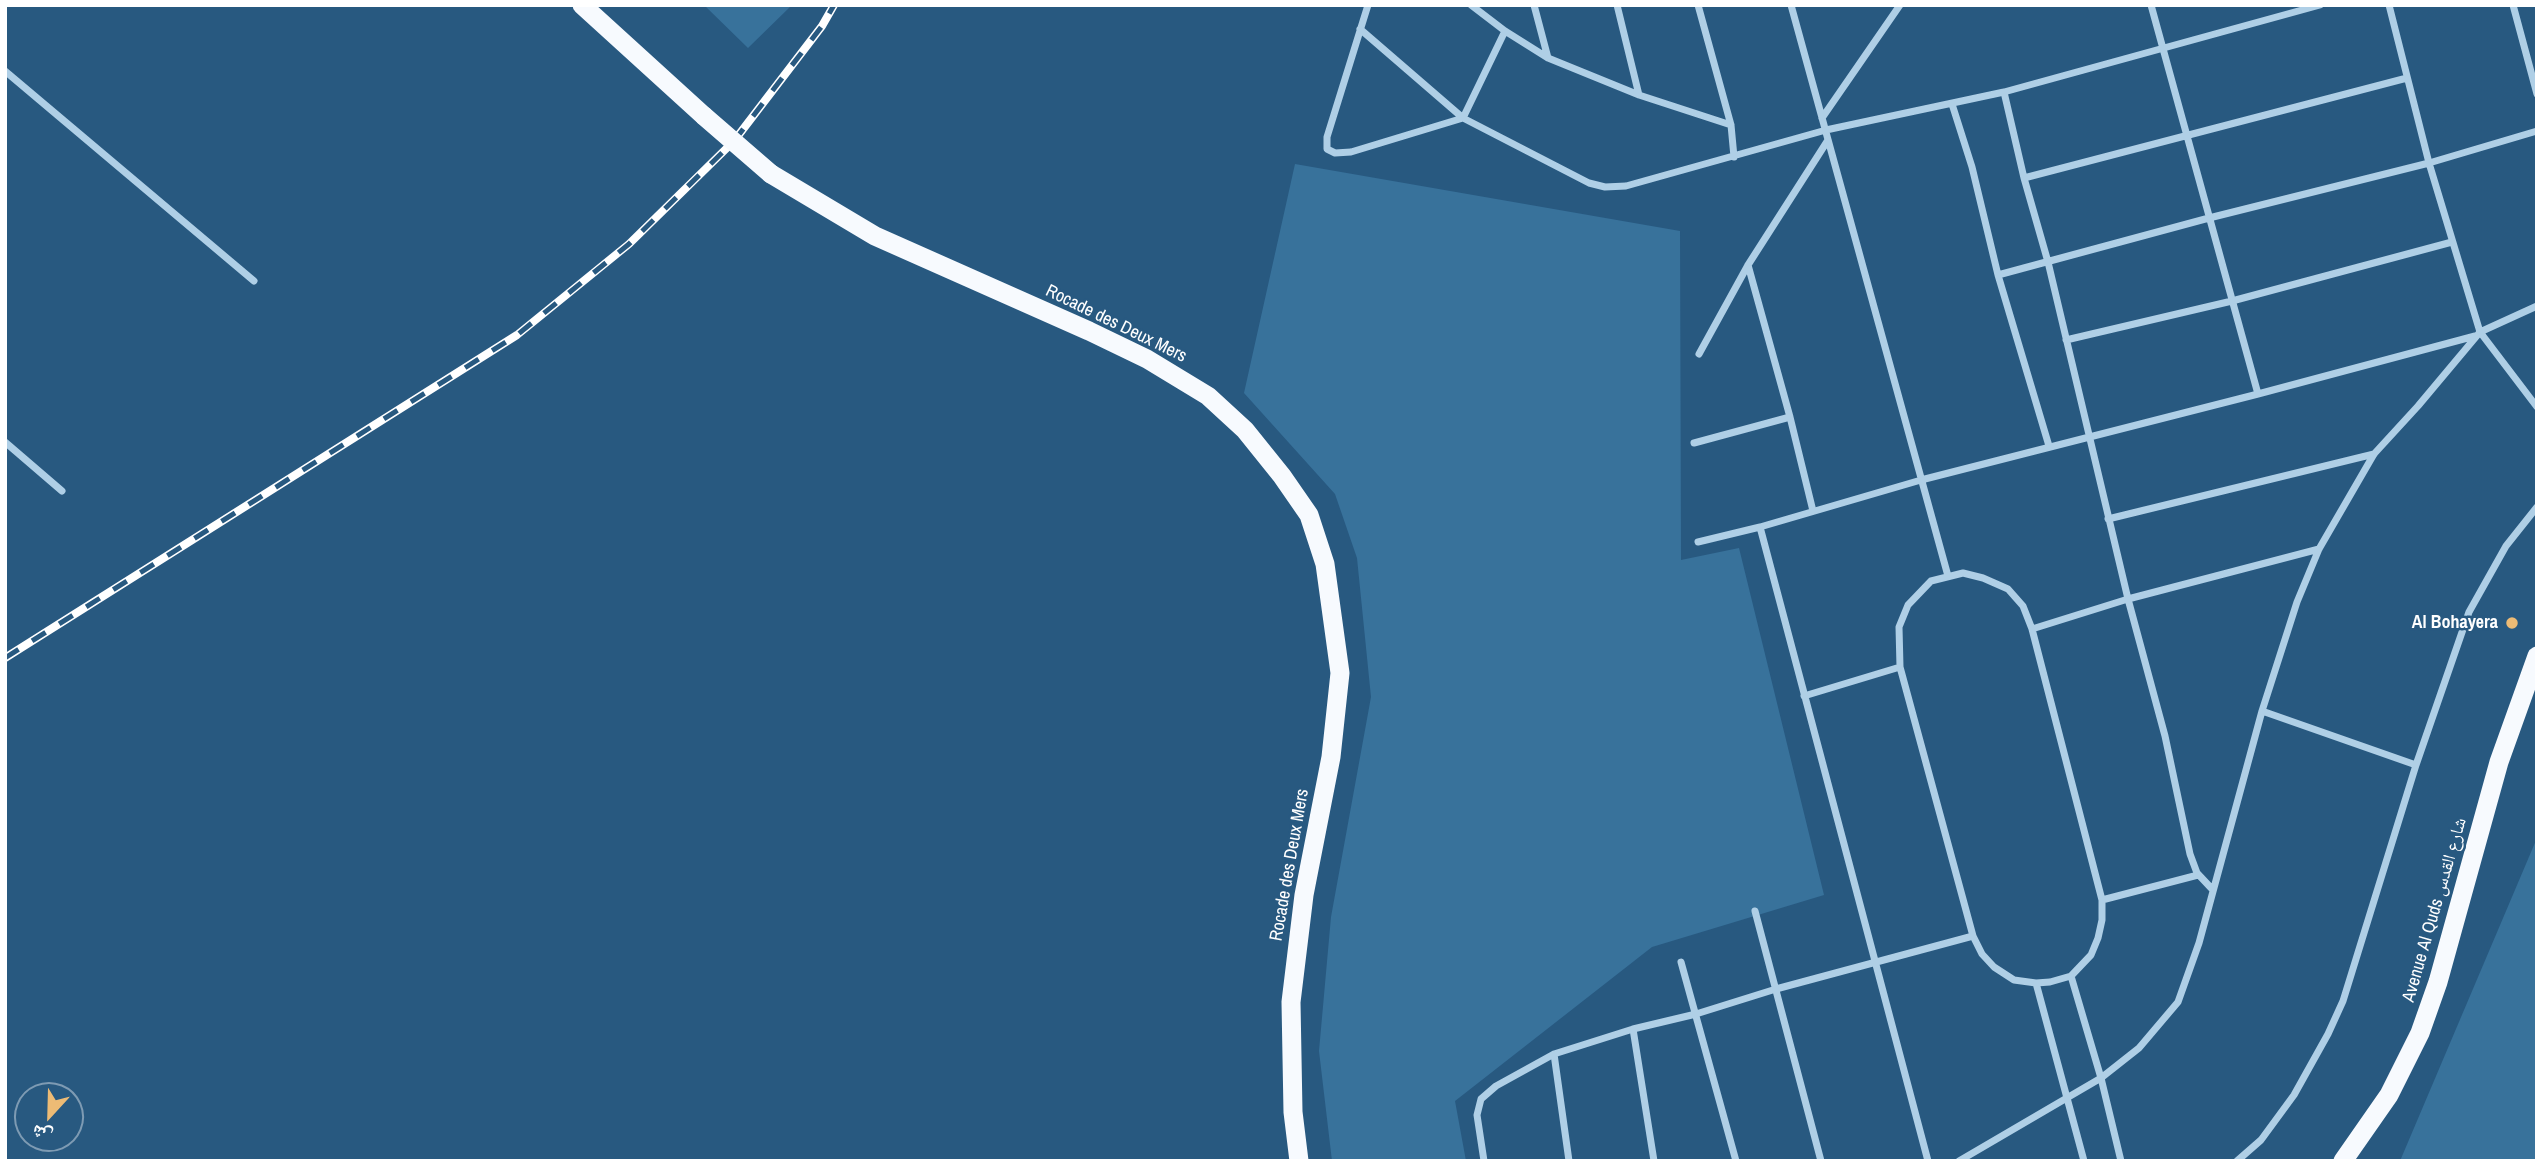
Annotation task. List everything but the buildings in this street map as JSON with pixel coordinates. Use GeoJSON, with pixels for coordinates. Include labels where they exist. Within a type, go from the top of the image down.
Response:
{"type":"FeatureCollection","features":[{"type":"Feature","properties":{"kind":"highway","name":"Rocade des Deux Mers"},"geometry":{"type":"LineString","coordinates":[[582,5],[771,174],[875,236],[1112,342],[1147,359],[1208,396],[1245,430],[1309,515],[1325,564],[1340,673],[1331,757],[1304,895],[1291,1002],[1293,1112],[1299,1161]]}},
{"type":"Feature","properties":{"kind":"highway","name":"Avenue Al Quds شارع القدس"},"geometry":{"type":"LineString","coordinates":[[2343,1161],[2389,1095],[2420,1032],[2438,982],[2499,762],[2537,656]]}},
{"type":"Feature","properties":{"kind":"street"},"geometry":{"type":"LineString","coordinates":[[1368,5],[1327,137],[1327,149],[1330,152],[1351,152],[1462,118],[1505,31]]}},
{"type":"Feature","properties":{"kind":"street"},"geometry":{"type":"LineString","coordinates":[[1471,5],[1505,31],[1548,58],[1639,95],[1731,125]]}},
{"type":"Feature","properties":{"kind":"street"},"geometry":{"type":"LineString","coordinates":[[1534,5],[1548,58]]}},
{"type":"Feature","properties":{"kind":"street"},"geometry":{"type":"LineString","coordinates":[[1617,5],[1639,95]]}},
{"type":"Feature","properties":{"kind":"street"},"geometry":{"type":"LineString","coordinates":[[1699,5],[1731,125],[1734,157]]}},
{"type":"Feature","properties":{"kind":"street"},"geometry":{"type":"LineString","coordinates":[[1791,5],[1948,576]]}},
{"type":"Feature","properties":{"kind":"street"},"geometry":{"type":"LineString","coordinates":[[1822,118],[1899,5]]}},
{"type":"Feature","properties":{"kind":"street"},"geometry":{"type":"LineString","coordinates":[[2151,5],[2258,394]]}},
{"type":"Feature","properties":{"kind":"street"},"geometry":{"type":"LineString","coordinates":[[1360,29],[1462,118],[1588,183],[1605,187],[1626,186],[1826,130],[2004,92],[2320,5]]}},
{"type":"Feature","properties":{"kind":"street"},"geometry":{"type":"LineString","coordinates":[[2389,5],[2429,163],[2478,334],[2537,407]]}},
{"type":"Feature","properties":{"kind":"street"},"geometry":{"type":"LineString","coordinates":[[2512,5],[2537,94]]}},
{"type":"Feature","properties":{"kind":"street"},"geometry":{"type":"LineString","coordinates":[[5,71],[254,281]]}},
{"type":"Feature","properties":{"kind":"street"},"geometry":{"type":"LineString","coordinates":[[2024,178],[2407,78]]}},
{"type":"Feature","properties":{"kind":"street"},"geometry":{"type":"LineString","coordinates":[[2004,92],[2024,178],[2048,262],[2128,600],[2165,736],[2190,854],[2199,875],[2213,890]]}},
{"type":"Feature","properties":{"kind":"street"},"geometry":{"type":"LineString","coordinates":[[1952,104],[1972,167],[1998,275],[2049,446]]}},
{"type":"Feature","properties":{"kind":"street"},"geometry":{"type":"LineString","coordinates":[[1998,275],[2429,163],[2537,131]]}},
{"type":"Feature","properties":{"kind":"street"},"geometry":{"type":"LineString","coordinates":[[1699,354],[1748,265],[1828,139]]}},
{"type":"Feature","properties":{"kind":"street"},"geometry":{"type":"LineString","coordinates":[[2066,340],[2232,301],[2452,242]]}},
{"type":"Feature","properties":{"kind":"street"},"geometry":{"type":"LineString","coordinates":[[1748,265],[1813,511]]}},
{"type":"Feature","properties":{"kind":"street"},"geometry":{"type":"LineString","coordinates":[[1698,542],[1760,527],[1921,480],[2258,394],[2478,334],[2537,306]]}},
{"type":"Feature","properties":{"kind":"street"},"geometry":{"type":"LineString","coordinates":[[1959,1161],[2101,1078],[2146,1041],[2178,1002],[2189,976],[2262,712],[2297,602],[2319,550],[2374,454],[2478,334]]}},
{"type":"Feature","properties":{"kind":"street"},"geometry":{"type":"LineString","coordinates":[[1694,443],[1790,417]]}},
{"type":"Feature","properties":{"kind":"street"},"geometry":{"type":"LineString","coordinates":[[5,442],[62,491]]}},
{"type":"Feature","properties":{"kind":"street"},"geometry":{"type":"LineString","coordinates":[[2108,519],[2374,454]]}},
{"type":"Feature","properties":{"kind":"street"},"geometry":{"type":"LineString","coordinates":[[2237,1161],[2261,1140],[2294,1095],[2328,1034],[2343,1000],[2416,765],[2469,612],[2501,555],[2537,507]]}},
{"type":"Feature","properties":{"kind":"street"},"geometry":{"type":"LineString","coordinates":[[1760,527],[1928,1161]]}},
{"type":"Feature","properties":{"kind":"street"},"geometry":{"type":"LineString","coordinates":[[2032,629],[2128,600],[2319,550]]}},
{"type":"Feature","properties":{"kind":"street"},"geometry":{"type":"LineString","coordinates":[[1963,573],[2008,589],[2024,606],[2032,629],[2102,900],[2098,938],[2091,955],[2071,976],[2036,983],[2014,980],[1994,967],[1982,954],[1973,936],[1900,667],[1899,627],[1904,611],[1917,593],[1931,581],[1963,573]]}},
{"type":"Feature","properties":{"kind":"street"},"geometry":{"type":"LineString","coordinates":[[1804,696],[1900,667]]}},
{"type":"Feature","properties":{"kind":"street"},"geometry":{"type":"LineString","coordinates":[[2262,712],[2416,765]]}},
{"type":"Feature","properties":{"kind":"street"},"geometry":{"type":"LineString","coordinates":[[2102,900],[2199,875]]}},
{"type":"Feature","properties":{"kind":"street"},"geometry":{"type":"LineString","coordinates":[[1755,911],[1821,1161]]}},
{"type":"Feature","properties":{"kind":"street"},"geometry":{"type":"LineString","coordinates":[[1484,1161],[1477,1115],[1481,1099],[1496,1086],[1554,1054],[1633,1029],[1696,1014],[1776,989],[1973,936]]}},
{"type":"Feature","properties":{"kind":"street"},"geometry":{"type":"LineString","coordinates":[[1681,962],[1736,1161]]}},
{"type":"Feature","properties":{"kind":"street"},"geometry":{"type":"LineString","coordinates":[[2071,976],[2101,1078],[2121,1161]]}},
{"type":"Feature","properties":{"kind":"street"},"geometry":{"type":"LineString","coordinates":[[2036,983],[2084,1161]]}},
{"type":"Feature","properties":{"kind":"street"},"geometry":{"type":"LineString","coordinates":[[1633,1029],[1654,1161]]}},
{"type":"Feature","properties":{"kind":"street"},"geometry":{"type":"LineString","coordinates":[[1554,1054],[1569,1161]]}},
{"type":"Feature","properties":{"kind":"shaded area"},"geometry":{"type":"Polygon","coordinates":[[[704,5],[792,5],[748,48],[704,5]]]}},
{"type":"Feature","properties":{"kind":"shaded area"},"geometry":{"type":"Polygon","coordinates":[[[1295,164],[1680,231],[1681,560],[1739,548],[1824,895],[1652,947],[1455,1101],[1466,1161],[1332,1161],[1319,1051],[1331,917],[1371,697],[1357,558],[1335,494],[1244,393],[1295,164]]]}},
{"type":"Feature","properties":{"kind":"shaded area"},"geometry":{"type":"Polygon","coordinates":[[[2537,838],[2537,1161],[2400,1161],[2537,838]]]}},
{"type":"Feature","properties":{"kind":"railway"},"geometry":{"type":"LineString","coordinates":[[5,658],[517,335],[629,244],[734,141],[822,26],[834,5]]}},
{"type":"Feature","properties":{"kind":"place","name":"Al Bohayera"},"geometry":{"type":"Point","coordinates":[2512,623]}}]}
